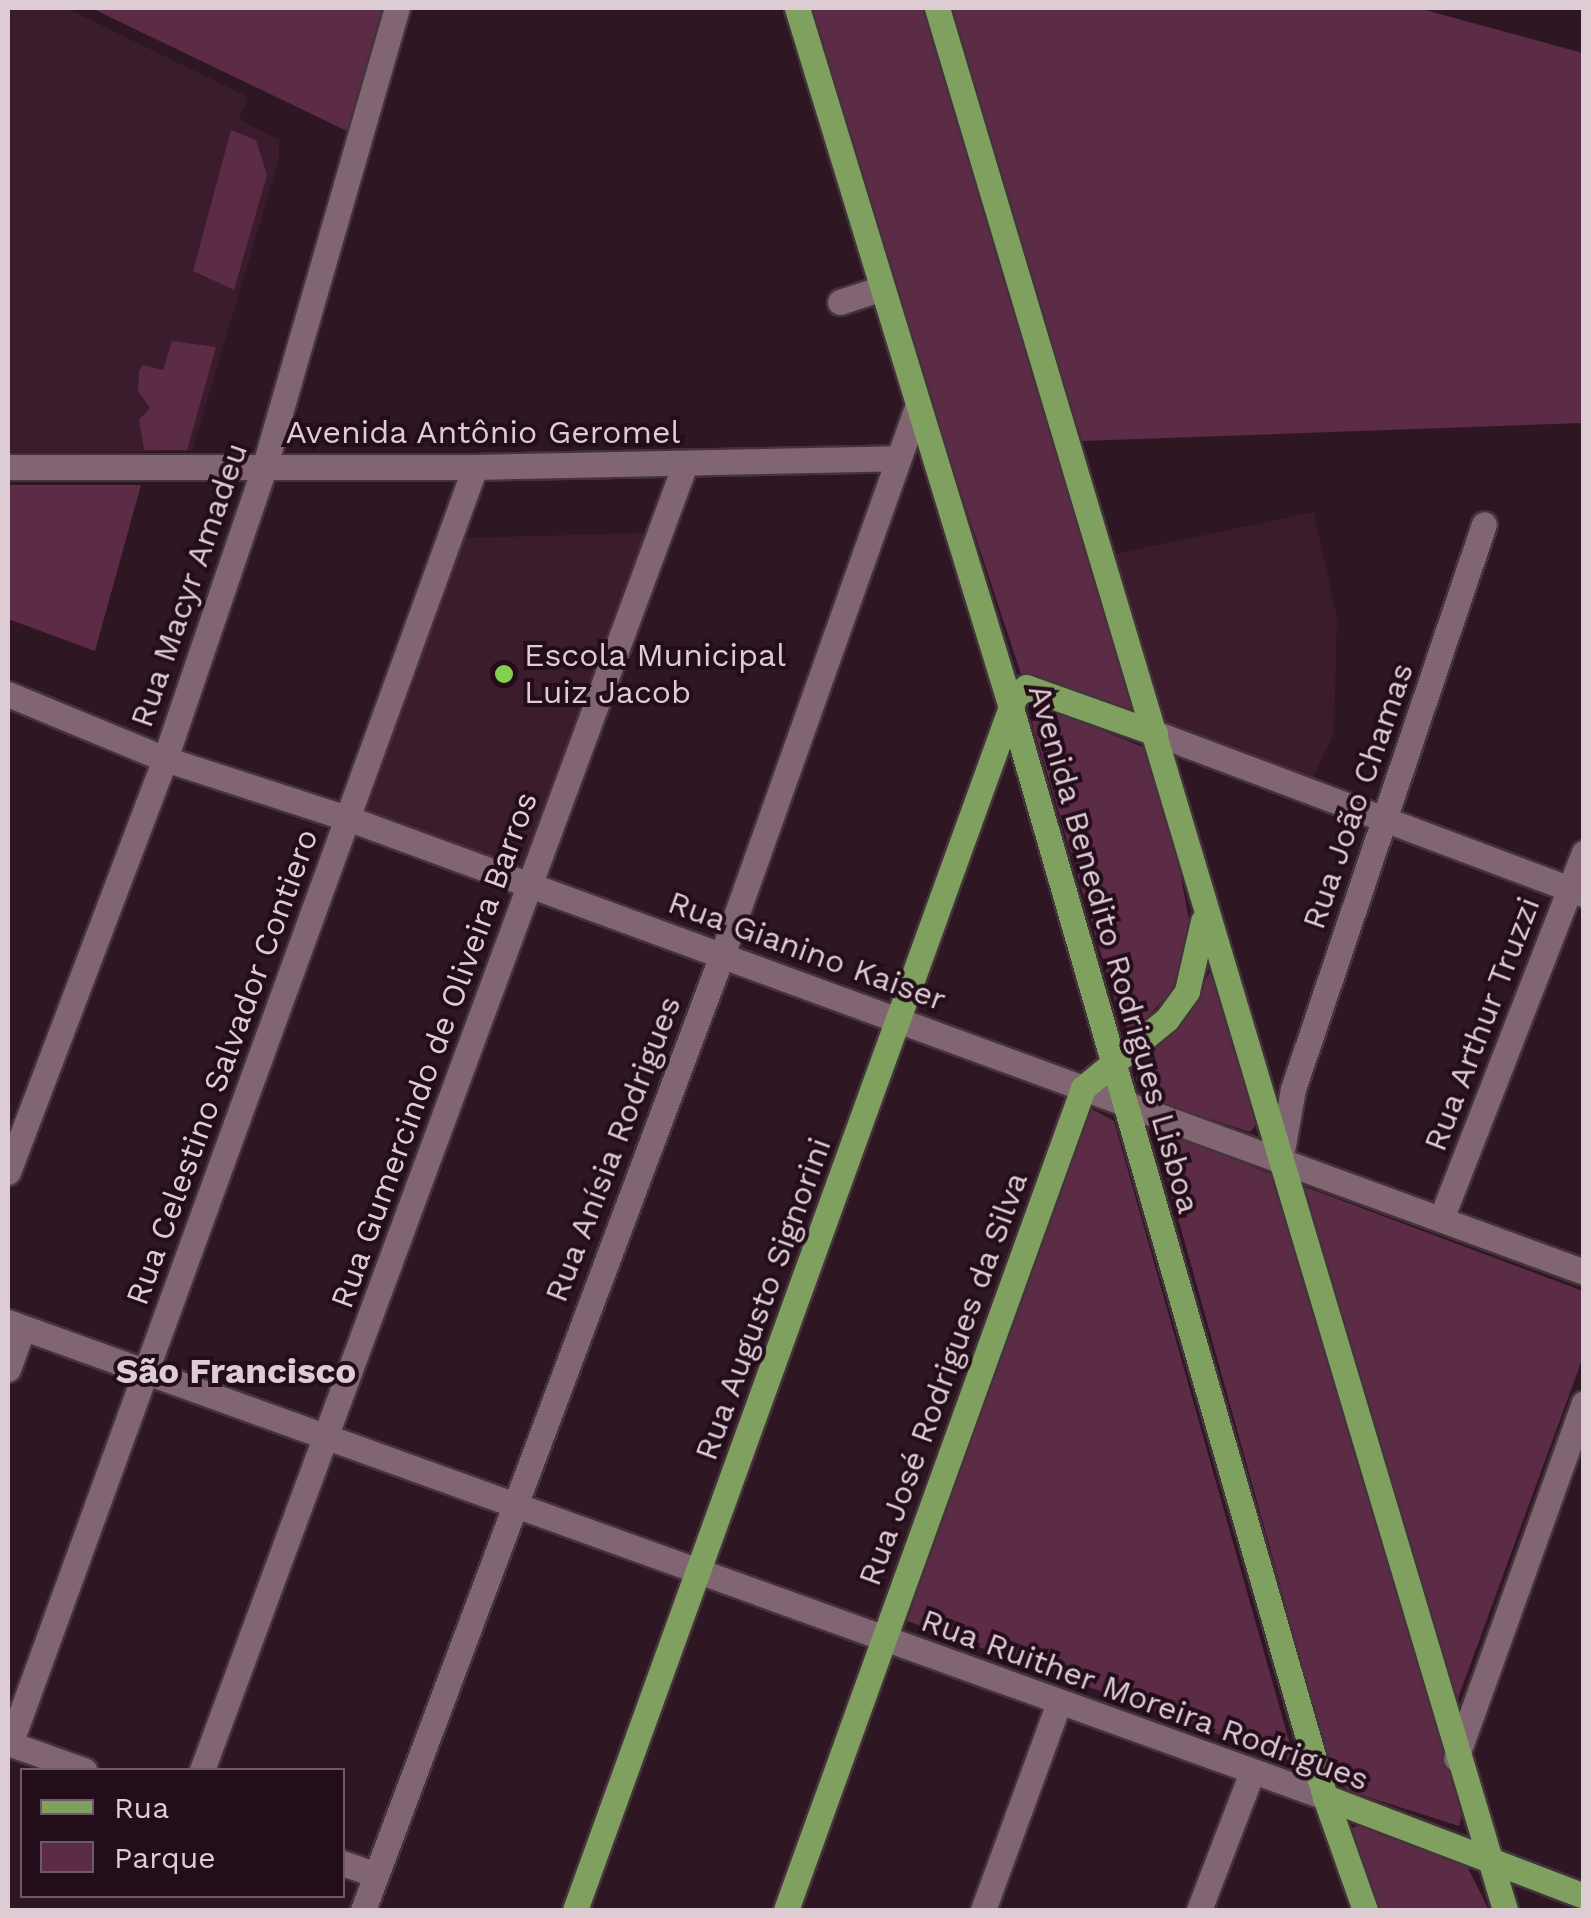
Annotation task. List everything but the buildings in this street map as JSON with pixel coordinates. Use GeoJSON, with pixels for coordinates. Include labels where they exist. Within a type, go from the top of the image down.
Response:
{"type":"FeatureCollection","features":[{"type":"Feature","properties":{"kind":"main road","name":"Avenida Benedito Rodrigues Lisboa"},"geometry":{"type":"LineString","coordinates":[[797,8],[877,282],[1012,711],[1326,1797],[1365,1910]]}},
{"type":"Feature","properties":{"kind":"main road"},"geometry":{"type":"LineString","coordinates":[[937,8],[1156,733],[1485,1859],[1505,1910]]}},
{"type":"Feature","properties":{"kind":"main road"},"geometry":{"type":"LineString","coordinates":[[1012,711],[1026,687],[1156,733]]}},
{"type":"Feature","properties":{"kind":"main road","name":"Rua Augusto Signorini"},"geometry":{"type":"LineString","coordinates":[[576,1910],[1012,711]]}},
{"type":"Feature","properties":{"kind":"main road"},"geometry":{"type":"LineString","coordinates":[[1083,1088],[1168,1019],[1187,991],[1198,960],[1204,906]]}},
{"type":"Feature","properties":{"kind":"main road","name":"Rua José Rodrigues da Silva"},"geometry":{"type":"LineString","coordinates":[[786,1910],[1083,1088]]}},
{"type":"Feature","properties":{"kind":"main road","name":"Rua Ruither Moreira Rodrigues"},"geometry":{"type":"LineString","coordinates":[[1326,1797],[1584,1896]]}},
{"type":"Feature","properties":{"kind":"street","name":"Rua Macyr Amadeu"},"geometry":{"type":"LineString","coordinates":[[8,1172],[165,759],[265,466],[397,8]]}},
{"type":"Feature","properties":{"kind":"street"},"geometry":{"type":"LineString","coordinates":[[839,295],[877,282]]}},
{"type":"Feature","properties":{"kind":"street","name":"Rua Anísia Rodrigues"},"geometry":{"type":"LineString","coordinates":[[362,1910],[510,1506],[722,955],[916,408]]}},
{"type":"Feature","properties":{"kind":"street","name":"Avenida Antônio Geromel"},"geometry":{"type":"LineString","coordinates":[[8,467],[475,468],[898,458]]}},
{"type":"Feature","properties":{"kind":"street","name":"Rua Gumercindo de Oliveira Barros"},"geometry":{"type":"LineString","coordinates":[[203,1768],[685,464]]}},
{"type":"Feature","properties":{"kind":"street","name":"Rua Celestino Salvador Contiero"},"geometry":{"type":"LineString","coordinates":[[9,1744],[475,468]]}},
{"type":"Feature","properties":{"kind":"street","name":"Rua João Chamas"},"geometry":{"type":"LineString","coordinates":[[1280,1162],[1294,1089],[1484,524]]}},
{"type":"Feature","properties":{"kind":"street","name":"Rua Gianino Kaiser"},"geometry":{"type":"LineString","coordinates":[[8,694],[165,759],[348,818],[1584,1272]]}},
{"type":"Feature","properties":{"kind":"street"},"geometry":{"type":"LineString","coordinates":[[1156,733],[1387,816],[1577,891]]}},
{"type":"Feature","properties":{"kind":"street","name":"Rua Arthur Truzzi"},"geometry":{"type":"LineString","coordinates":[[1441,1219],[1577,891],[1584,853]]}},
{"type":"Feature","properties":{"kind":"street"},"geometry":{"type":"LineString","coordinates":[[1257,1088],[1276,1095],[1294,1089]]}},
{"type":"Feature","properties":{"kind":"street"},"geometry":{"type":"LineString","coordinates":[[8,1369],[16,1325]]}},
{"type":"Feature","properties":{"kind":"street","name":"Rua Ruither Moreira Rodrigues"},"geometry":{"type":"LineString","coordinates":[[16,1325],[1058,1706],[1326,1797]]}},
{"type":"Feature","properties":{"kind":"street"},"geometry":{"type":"LineString","coordinates":[[1456,1758],[1584,1403]]}},
{"type":"Feature","properties":{"kind":"street"},"geometry":{"type":"LineString","coordinates":[[983,1910],[1058,1706]]}},
{"type":"Feature","properties":{"kind":"street"},"geometry":{"type":"LineString","coordinates":[[9,1744],[78,1768]]}},
{"type":"Feature","properties":{"kind":"street"},"geometry":{"type":"LineString","coordinates":[[1200,1910],[1252,1772]]}},
{"type":"Feature","properties":{"kind":"street"},"geometry":{"type":"LineString","coordinates":[[345,1864],[376,1874]]}},
{"type":"Feature","properties":{"kind":"shaded area"},"geometry":{"type":"Polygon","coordinates":[[[8,8],[66,8],[248,97],[239,119],[279,140],[279,159],[192,451],[8,454],[8,8]]]}},
{"type":"Feature","properties":{"kind":"shaded area"},"geometry":{"type":"Polygon","coordinates":[[[1314,512],[1337,618],[1334,733],[1312,780],[1167,725],[1115,554],[1314,512]]]}},
{"type":"Feature","properties":{"kind":"shaded area","name":"Escola Municipal Luiz Jacob"},"geometry":{"type":"Polygon","coordinates":[[[648,533],[525,868],[360,810],[462,538],[648,533]]]}},
{"type":"Feature","properties":{"kind":"green space"},"geometry":{"type":"Polygon","coordinates":[[[91,8],[385,8],[349,132],[91,8]]]}},
{"type":"Feature","properties":{"kind":"green space"},"geometry":{"type":"Polygon","coordinates":[[[811,8],[927,8],[1135,708],[1117,708],[1021,674],[889,275],[811,8]]]}},
{"type":"Feature","properties":{"kind":"green space"},"geometry":{"type":"Polygon","coordinates":[[[950,8],[1418,8],[1583,53],[1583,423],[1082,441],[950,8]]]}},
{"type":"Feature","properties":{"kind":"green space"},"geometry":{"type":"Polygon","coordinates":[[[231,130],[256,140],[267,175],[234,290],[193,271],[231,130]]]}},
{"type":"Feature","properties":{"kind":"green space"},"geometry":{"type":"Polygon","coordinates":[[[172,341],[216,347],[187,450],[144,450],[139,420],[150,408],[138,391],[139,371],[143,365],[163,370],[172,341]]]}},
{"type":"Feature","properties":{"kind":"green space"},"geometry":{"type":"Polygon","coordinates":[[[8,485],[141,485],[95,651],[8,619],[8,485]]]}},
{"type":"Feature","properties":{"kind":"green space"},"geometry":{"type":"Polygon","coordinates":[[[1042,706],[1155,752],[1189,920],[1187,958],[1170,992],[1134,1032],[1122,1024],[1032,723],[1042,706]]]}},
{"type":"Feature","properties":{"kind":"green space"},"geometry":{"type":"Polygon","coordinates":[[[1212,968],[1257,1124],[1250,1132],[1148,1099],[1136,1080],[1140,1061],[1181,1024],[1212,968]]]}},
{"type":"Feature","properties":{"kind":"green space"},"geometry":{"type":"Polygon","coordinates":[[[1090,1108],[1114,1121],[1295,1762],[907,1621],[1090,1108]]]}},
{"type":"Feature","properties":{"kind":"green space"},"geometry":{"type":"Polygon","coordinates":[[[1173,1133],[1275,1176],[1463,1811],[1459,1826],[1349,1791],[1334,1778],[1156,1139],[1173,1133]]]}},
{"type":"Feature","properties":{"kind":"green space"},"geometry":{"type":"Polygon","coordinates":[[[1303,1186],[1583,1291],[1583,1357],[1454,1709],[1303,1186]]]}},
{"type":"Feature","properties":{"kind":"green space"},"geometry":{"type":"Polygon","coordinates":[[[1363,1825],[1465,1862],[1489,1910],[1378,1910],[1350,1828],[1363,1825]]]}},
{"type":"Feature","properties":{"kind":"place","name":"Escola Municipal Luiz Jacob"},"geometry":{"type":"Point","coordinates":[504,674]}},
{"type":"Feature","properties":{"kind":"district","name":"São Francisco"},"geometry":{"type":"Point","coordinates":[236,1371]}}]}
